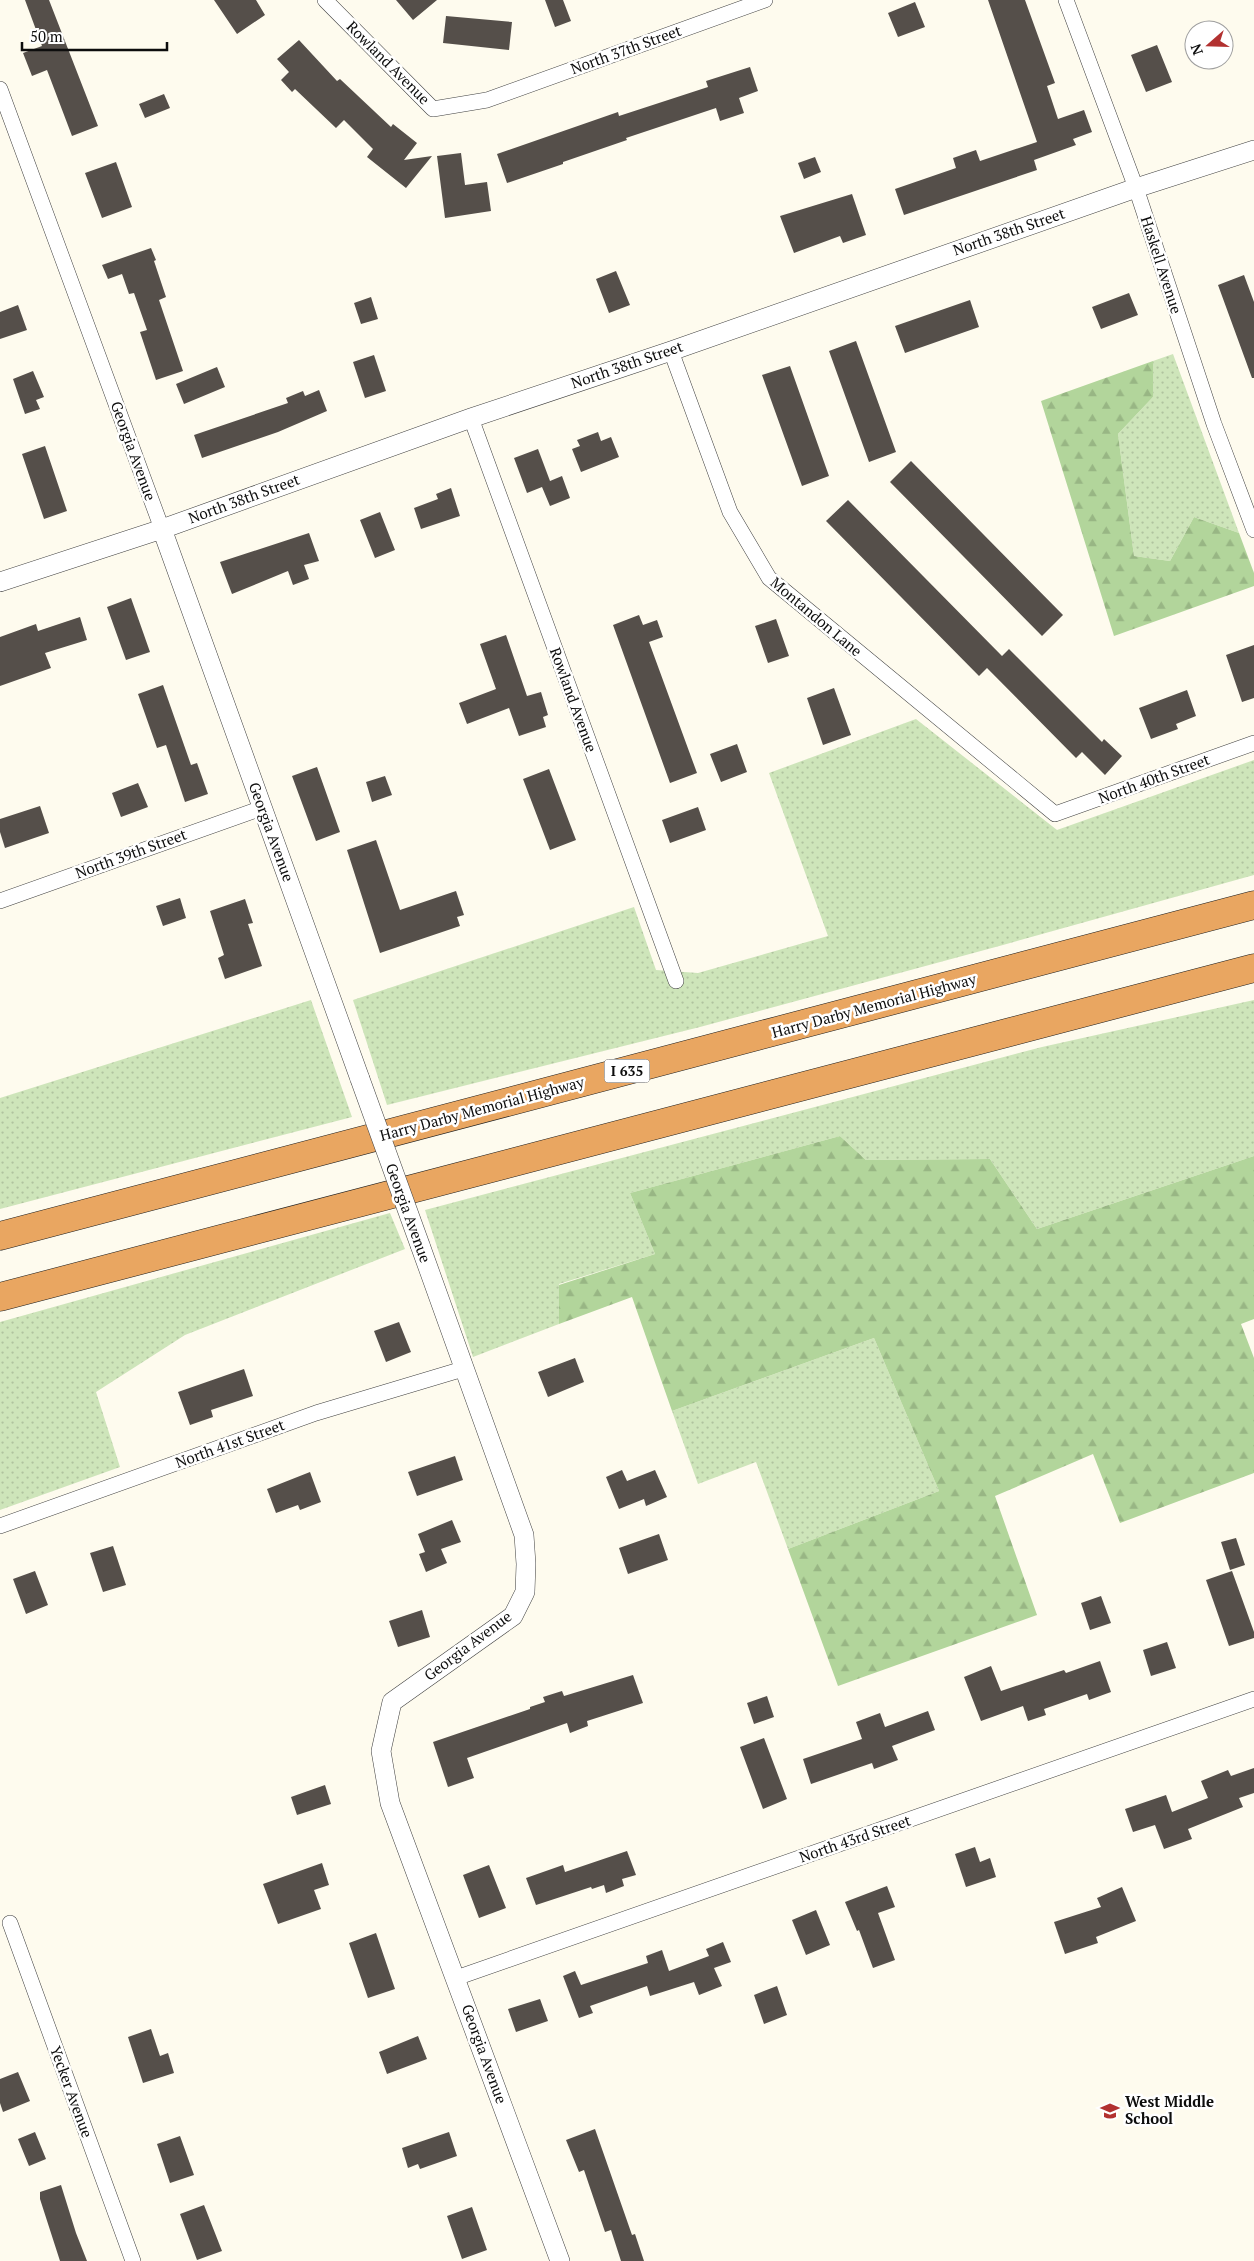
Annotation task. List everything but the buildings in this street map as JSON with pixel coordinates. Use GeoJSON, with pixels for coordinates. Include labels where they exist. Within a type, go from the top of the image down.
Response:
{"type":"FeatureCollection","features":[{"type":"Feature","properties":{"kind":"highway","name":"Harry Darby Memorial Highway"},"geometry":{"type":"LineString","coordinates":[[0,1236],[1254,905]]}},
{"type":"Feature","properties":{"kind":"highway"},"geometry":{"type":"LineString","coordinates":[[0,1297],[1250,969]]}},
{"type":"Feature","properties":{"kind":"street","name":"Rowland Avenue"},"geometry":{"type":"LineString","coordinates":[[325,0],[433,109],[487,100]]}},
{"type":"Feature","properties":{"kind":"street","name":"North 37th Street"},"geometry":{"type":"LineString","coordinates":[[487,100],[765,0]]}},
{"type":"Feature","properties":{"kind":"street","name":"Haskell Avenue"},"geometry":{"type":"LineString","coordinates":[[1066,0],[1136,188],[1214,424],[1254,530]]}},
{"type":"Feature","properties":{"kind":"street","name":"Georgia Avenue"},"geometry":{"type":"LineString","coordinates":[[0,89],[162,528],[524,1535],[525,1592],[513,1616],[392,1702],[381,1751],[390,1803],[560,2261]]}},
{"type":"Feature","properties":{"kind":"street","name":"North 38th Street"},"geometry":{"type":"LineString","coordinates":[[0,582],[162,528],[471,418],[1136,188],[1254,150]]}},
{"type":"Feature","properties":{"kind":"street","name":"Montandon Lane"},"geometry":{"type":"LineString","coordinates":[[671,350],[730,512],[769,578],[1054,814]]}},
{"type":"Feature","properties":{"kind":"street","name":"Rowland Avenue"},"geometry":{"type":"LineString","coordinates":[[471,418],[676,981]]}},
{"type":"Feature","properties":{"kind":"street","name":"North 40th Street"},"geometry":{"type":"LineString","coordinates":[[1054,814],[1254,743]]}},
{"type":"Feature","properties":{"kind":"street","name":"North 39th Street"},"geometry":{"type":"LineString","coordinates":[[0,901],[262,808]]}},
{"type":"Feature","properties":{"kind":"street","name":"North 41st Street"},"geometry":{"type":"LineString","coordinates":[[0,1526],[316,1413],[463,1368]]}},
{"type":"Feature","properties":{"kind":"street","name":"North 43rd Street"},"geometry":{"type":"LineString","coordinates":[[456,1978],[1254,1699]]}},
{"type":"Feature","properties":{"kind":"street","name":"Yecker Avenue"},"geometry":{"type":"LineString","coordinates":[[10,1923],[133,2261]]}},
{"type":"Feature","properties":{"kind":"green space"},"geometry":{"type":"Polygon","coordinates":[[[1173,354],[1239,533],[1194,517],[1170,561],[1134,556],[1118,434],[1153,397],[1153,361],[1173,354]]]}},
{"type":"Feature","properties":{"kind":"green space"},"geometry":{"type":"Polygon","coordinates":[[[1153,361],[1153,397],[1118,434],[1134,556],[1170,561],[1194,517],[1239,533],[1254,573],[1254,586],[1114,636],[1041,401],[1153,361]]]}},
{"type":"Feature","properties":{"kind":"green space"},"geometry":{"type":"Polygon","coordinates":[[[916,719],[1057,830],[1254,760],[1254,875],[700,1027],[387,1105],[353,1000],[634,907],[656,970],[698,973],[828,936],[769,773],[916,719]]]}},
{"type":"Feature","properties":{"kind":"green space"},"geometry":{"type":"Polygon","coordinates":[[[311,1000],[352,1117],[0,1209],[0,1098],[311,1000]]]}},
{"type":"Feature","properties":{"kind":"green space"},"geometry":{"type":"Polygon","coordinates":[[[1254,1000],[1254,1156],[1037,1229],[990,1159],[866,1160],[840,1136],[630,1193],[655,1254],[559,1284],[559,1324],[473,1357],[425,1210],[1042,1047],[1254,1000]]]}},
{"type":"Feature","properties":{"kind":"green space"},"geometry":{"type":"Polygon","coordinates":[[[840,1136],[866,1160],[990,1159],[1037,1229],[1254,1156],[1254,1319],[1241,1324],[1254,1358],[1254,1473],[1120,1523],[1093,1454],[995,1496],[1037,1615],[838,1686],[788,1549],[939,1491],[874,1338],[672,1411],[632,1297],[559,1324],[559,1285],[655,1254],[630,1193],[840,1136]]]}},
{"type":"Feature","properties":{"kind":"green space"},"geometry":{"type":"Polygon","coordinates":[[[390,1213],[405,1249],[185,1335],[96,1392],[120,1467],[0,1510],[0,1322],[390,1213]]]}},
{"type":"Feature","properties":{"kind":"green space"},"geometry":{"type":"Polygon","coordinates":[[[874,1338],[939,1491],[788,1549],[756,1462],[698,1484],[672,1411],[874,1338]]]}},
{"type":"Feature","properties":{"kind":"place","name":"West Middle School"},"geometry":{"type":"Point","coordinates":[1110,2111]}}]}
